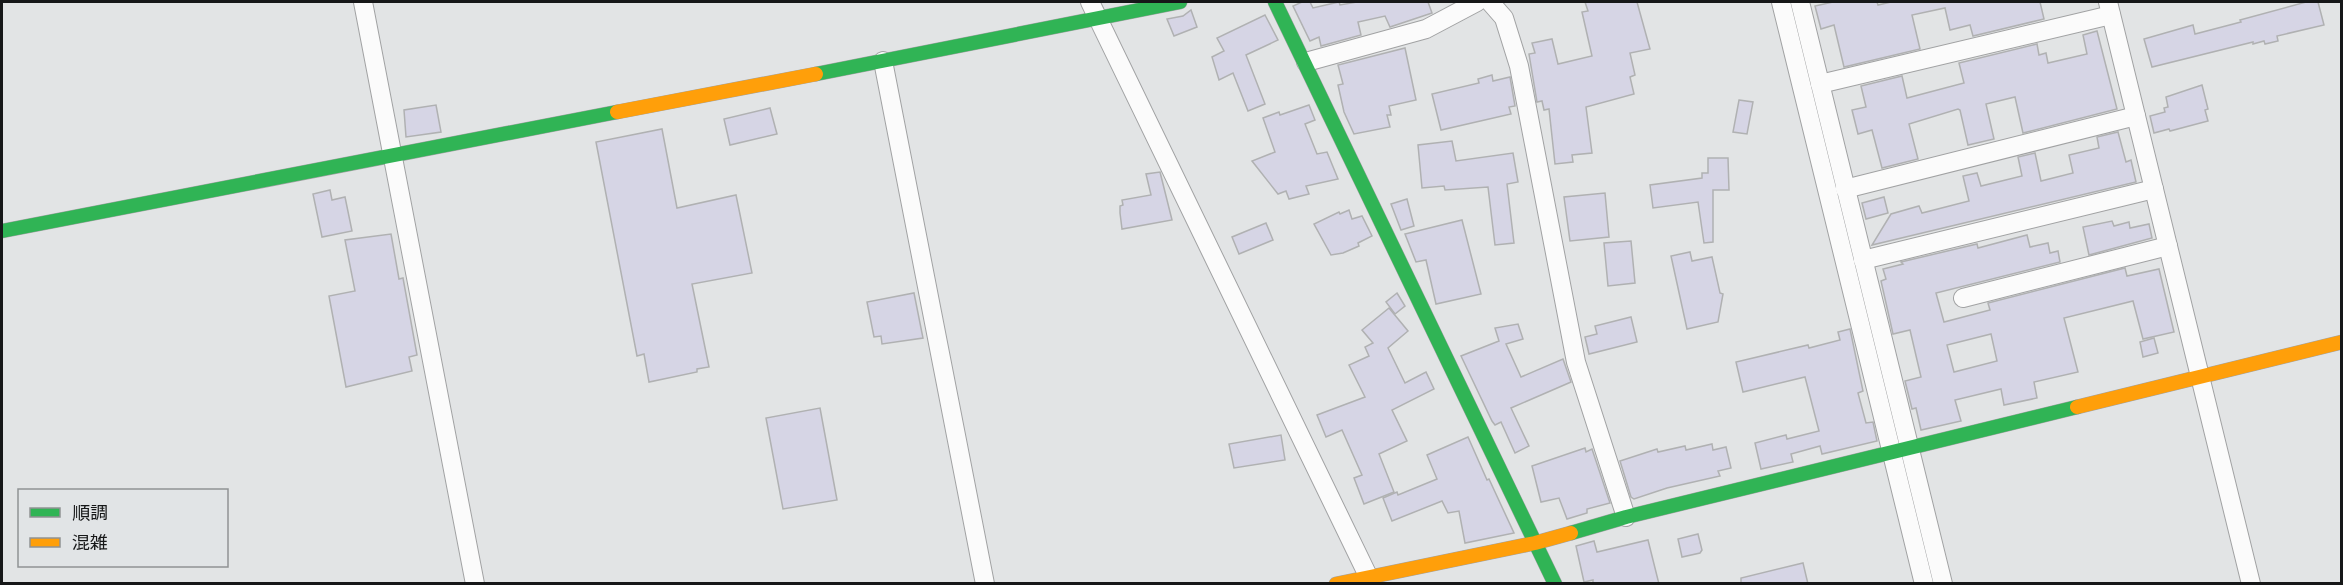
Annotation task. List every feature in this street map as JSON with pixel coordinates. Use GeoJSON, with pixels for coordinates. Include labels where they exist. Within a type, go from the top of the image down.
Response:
{"type":"FeatureCollection","features":[{"type":"Feature","properties":{"kind":"street"},"geometry":{"type":"LineString","coordinates":[[363,2],[475,584]]}},
{"type":"Feature","properties":{"kind":"street"},"geometry":{"type":"LineString","coordinates":[[2,231],[882,62],[1094,9],[1180,2]]}},
{"type":"Feature","properties":{"kind":"street"},"geometry":{"type":"LineString","coordinates":[[1275,2],[1555,584]]}},
{"type":"Feature","properties":{"kind":"street"},"geometry":{"type":"LineString","coordinates":[[1306,63],[1426,29],[1478,2]]}},
{"type":"Feature","properties":{"kind":"street"},"geometry":{"type":"LineString","coordinates":[[1490,2],[1504,18],[1519,66],[1576,362],[1626,518]]}},
{"type":"Feature","properties":{"kind":"street"},"geometry":{"type":"LineString","coordinates":[[1781,2],[1924,584]]}},
{"type":"Feature","properties":{"kind":"street"},"geometry":{"type":"LineString","coordinates":[[1800,2],[1943,584]]}},
{"type":"Feature","properties":{"kind":"street"},"geometry":{"type":"LineString","coordinates":[[1820,84],[2109,8],[2251,584]]}},
{"type":"Feature","properties":{"kind":"street"},"geometry":{"type":"LineString","coordinates":[[1094,9],[1370,580]]}},
{"type":"Feature","properties":{"kind":"street"},"geometry":{"type":"LineString","coordinates":[[882,62],[985,584]]}},
{"type":"Feature","properties":{"kind":"street"},"geometry":{"type":"LineString","coordinates":[[1845,189],[2136,116]]}},
{"type":"Feature","properties":{"kind":"street"},"geometry":{"type":"LineString","coordinates":[[1863,260],[2154,189]]}},
{"type":"Feature","properties":{"kind":"street"},"geometry":{"type":"LineString","coordinates":[[1963,298],[2168,246]]}},
{"type":"Feature","properties":{"kind":"street"},"geometry":{"type":"LineString","coordinates":[[1336,584],[1370,580],[1535,543],[1910,447],[2342,342]]}},
{"type":"Feature","properties":{"kind":"building"},"geometry":{"type":"Polygon","coordinates":[[[1302,2],[1310,2],[1313,8],[1339,2],[1340,5],[1357,2],[1428,2],[1432,13],[1390,27],[1385,16],[1358,22],[1361,35],[1321,46],[1319,37],[1310,41],[1293,6],[1302,2]]]}},
{"type":"Feature","properties":{"kind":"building"},"geometry":{"type":"Polygon","coordinates":[[[1585,2],[1637,2],[1650,49],[1630,53],[1635,75],[1630,77],[1634,94],[1586,107],[1592,153],[1572,155],[1573,162],[1555,164],[1549,109],[1544,110],[1542,101],[1537,102],[1529,54],[1535,53],[1532,43],[1552,39],[1558,64],[1592,56],[1582,12],[1588,11],[1585,2]]]}},
{"type":"Feature","properties":{"kind":"building"},"geometry":{"type":"Polygon","coordinates":[[[1833,2],[1877,2],[1878,5],[1891,2],[2040,2],[2044,19],[1973,36],[1970,25],[1950,30],[1945,8],[1912,15],[1920,49],[1844,67],[1834,25],[1821,29],[1815,6],[1833,2]]]}},
{"type":"Feature","properties":{"kind":"building"},"geometry":{"type":"Polygon","coordinates":[[[2306,2],[2318,2],[2324,25],[2277,36],[2278,41],[2265,44],[2264,41],[2253,44],[2253,42],[2152,67],[2144,39],[2193,25],[2195,34],[2306,2]]]}},
{"type":"Feature","properties":{"kind":"building"},"geometry":{"type":"Polygon","coordinates":[[[1191,10],[1197,27],[1174,36],[1167,19],[1183,16],[1191,10]]]}},
{"type":"Feature","properties":{"kind":"building"},"geometry":{"type":"Polygon","coordinates":[[[1265,15],[1278,40],[1246,55],[1265,104],[1248,111],[1233,73],[1219,80],[1212,57],[1224,51],[1217,38],[1265,15]]]}},
{"type":"Feature","properties":{"kind":"building"},"geometry":{"type":"Polygon","coordinates":[[[2097,31],[2117,109],[2023,133],[2015,97],[1986,104],[1994,139],[1968,145],[1958,109],[1909,124],[1918,159],[1882,168],[1872,130],[1858,134],[1852,110],[1866,107],[1861,86],[1902,76],[1907,98],[1964,83],[1959,63],[2037,44],[2039,55],[2046,53],[2048,63],[2087,54],[2083,35],[2097,31]]]}},
{"type":"Feature","properties":{"kind":"building"},"geometry":{"type":"Polygon","coordinates":[[[1405,48],[1416,100],[1389,106],[1391,115],[1387,115],[1390,127],[1354,134],[1344,112],[1338,85],[1343,84],[1338,65],[1405,48]]]}},
{"type":"Feature","properties":{"kind":"building"},"geometry":{"type":"Polygon","coordinates":[[[1492,75],[1493,81],[1510,77],[1515,106],[1509,107],[1511,114],[1441,130],[1432,94],[1479,83],[1478,79],[1492,75]]]}},
{"type":"Feature","properties":{"kind":"building"},"geometry":{"type":"Polygon","coordinates":[[[2202,85],[2208,109],[2205,110],[2208,121],[2154,133],[2150,116],[2165,112],[2164,108],[2168,107],[2166,97],[2202,85]]]}},
{"type":"Feature","properties":{"kind":"building"},"geometry":{"type":"Polygon","coordinates":[[[1739,100],[1753,102],[1747,134],[1733,132],[1739,100]]]}},
{"type":"Feature","properties":{"kind":"building"},"geometry":{"type":"Polygon","coordinates":[[[436,105],[441,132],[406,137],[404,110],[436,105]]]}},
{"type":"Feature","properties":{"kind":"building"},"geometry":{"type":"Polygon","coordinates":[[[1309,105],[1315,120],[1305,124],[1317,154],[1327,152],[1338,179],[1306,186],[1309,194],[1289,199],[1286,191],[1278,194],[1252,161],[1275,152],[1263,118],[1309,105]]]}},
{"type":"Feature","properties":{"kind":"building"},"geometry":{"type":"Polygon","coordinates":[[[770,108],[777,134],[730,145],[724,119],[770,108]]]}},
{"type":"Feature","properties":{"kind":"building"},"geometry":{"type":"Polygon","coordinates":[[[662,129],[677,208],[736,195],[752,273],[692,284],[709,367],[697,369],[697,372],[649,382],[644,354],[637,356],[596,142],[662,129]]]}},
{"type":"Feature","properties":{"kind":"building"},"geometry":{"type":"Polygon","coordinates":[[[2118,132],[2126,162],[2131,160],[2136,182],[1872,245],[1891,214],[1919,206],[1922,213],[1969,201],[1963,176],[1977,173],[1981,186],[2022,176],[2018,157],[2035,153],[2041,181],[2073,173],[2069,155],[2099,148],[2097,137],[2118,132]]]}},
{"type":"Feature","properties":{"kind":"building"},"geometry":{"type":"Polygon","coordinates":[[[1452,141],[1456,161],[1513,153],[1518,182],[1507,184],[1514,243],[1495,245],[1488,187],[1445,190],[1444,186],[1422,188],[1418,145],[1452,141]]]}},
{"type":"Feature","properties":{"kind":"building"},"geometry":{"type":"Polygon","coordinates":[[[1708,158],[1728,158],[1729,190],[1713,190],[1713,242],[1704,243],[1698,202],[1653,208],[1650,185],[1702,178],[1702,173],[1708,173],[1708,158]]]}},
{"type":"Feature","properties":{"kind":"building"},"geometry":{"type":"Polygon","coordinates":[[[1160,172],[1172,220],[1122,229],[1120,206],[1123,205],[1122,200],[1151,195],[1146,174],[1160,172]]]}},
{"type":"Feature","properties":{"kind":"building"},"geometry":{"type":"Polygon","coordinates":[[[330,190],[332,200],[345,197],[352,231],[322,237],[313,194],[330,190]]]}},
{"type":"Feature","properties":{"kind":"building"},"geometry":{"type":"Polygon","coordinates":[[[1605,193],[1609,237],[1570,241],[1564,197],[1605,193]]]}},
{"type":"Feature","properties":{"kind":"building"},"geometry":{"type":"Polygon","coordinates":[[[1884,197],[1888,213],[1866,219],[1862,203],[1884,197]]]}},
{"type":"Feature","properties":{"kind":"building"},"geometry":{"type":"Polygon","coordinates":[[[1407,199],[1414,226],[1401,230],[1391,204],[1407,199]]]}},
{"type":"Feature","properties":{"kind":"building"},"geometry":{"type":"Polygon","coordinates":[[[1349,210],[1352,219],[1362,216],[1372,236],[1358,243],[1359,246],[1331,255],[1314,224],[1339,212],[1340,214],[1349,210]]]}},
{"type":"Feature","properties":{"kind":"building"},"geometry":{"type":"Polygon","coordinates":[[[1462,220],[1481,294],[1436,304],[1426,260],[1416,262],[1405,234],[1462,220]]]}},
{"type":"Feature","properties":{"kind":"building"},"geometry":{"type":"Polygon","coordinates":[[[2112,221],[2114,226],[2129,222],[2130,228],[2149,224],[2152,238],[2089,255],[2083,227],[2112,221]]]}},
{"type":"Feature","properties":{"kind":"building"},"geometry":{"type":"Polygon","coordinates":[[[1266,223],[1273,240],[1239,254],[1232,237],[1266,223]]]}},
{"type":"Feature","properties":{"kind":"building"},"geometry":{"type":"Polygon","coordinates":[[[391,234],[399,279],[403,278],[417,355],[409,357],[412,371],[346,387],[329,296],[355,291],[345,240],[391,234]]]}},
{"type":"Feature","properties":{"kind":"building"},"geometry":{"type":"Polygon","coordinates":[[[2027,235],[2030,247],[2048,243],[2050,253],[2058,251],[2060,262],[1936,293],[1944,322],[1990,310],[1988,303],[2125,268],[2127,276],[2159,269],[2174,332],[2143,339],[2133,301],[2064,318],[2078,372],[2034,382],[2037,398],[2004,405],[2001,389],[1955,400],[1961,421],[1921,430],[1916,408],[1912,409],[1905,381],[1921,377],[1910,330],[1893,334],[1881,281],[1886,279],[1883,269],[1903,264],[1901,262],[1977,244],[1978,248],[2027,235]],[[1991,334],[1947,345],[1954,372],[1997,361],[1991,334]]]}},
{"type":"Feature","properties":{"kind":"building"},"geometry":{"type":"Polygon","coordinates":[[[1631,241],[1635,283],[1608,286],[1604,243],[1631,241]]]}},
{"type":"Feature","properties":{"kind":"building"},"geometry":{"type":"Polygon","coordinates":[[[1690,252],[1692,261],[1712,257],[1720,293],[1723,294],[1718,322],[1687,329],[1671,256],[1690,252]]]}},
{"type":"Feature","properties":{"kind":"building"},"geometry":{"type":"Polygon","coordinates":[[[914,293],[923,338],[882,344],[881,336],[874,337],[867,302],[914,293]]]}},
{"type":"Feature","properties":{"kind":"building"},"geometry":{"type":"Polygon","coordinates":[[[1397,293],[1405,306],[1395,314],[1386,302],[1397,293]]]}},
{"type":"Feature","properties":{"kind":"building"},"geometry":{"type":"Polygon","coordinates":[[[1389,308],[1408,331],[1388,348],[1405,383],[1426,372],[1434,389],[1392,410],[1407,441],[1379,454],[1394,492],[1364,504],[1354,478],[1362,475],[1342,430],[1326,437],[1317,415],[1365,397],[1349,365],[1369,356],[1365,347],[1373,343],[1362,330],[1389,308]]]}},
{"type":"Feature","properties":{"kind":"building"},"geometry":{"type":"Polygon","coordinates":[[[1631,317],[1637,342],[1589,354],[1585,337],[1597,334],[1595,326],[1631,317]]]}},
{"type":"Feature","properties":{"kind":"building"},"geometry":{"type":"Polygon","coordinates":[[[1518,324],[1523,339],[1506,344],[1521,377],[1563,359],[1571,382],[1511,408],[1529,446],[1515,453],[1501,422],[1495,425],[1492,421],[1461,356],[1499,341],[1495,328],[1518,324]]]}},
{"type":"Feature","properties":{"kind":"building"},"geometry":{"type":"Polygon","coordinates":[[[1850,329],[1863,391],[1858,393],[1866,423],[1873,422],[1877,441],[1822,454],[1820,446],[1791,454],[1793,462],[1761,469],[1755,443],[1786,435],[1787,439],[1819,431],[1805,377],[1743,392],[1736,362],[1840,340],[1838,332],[1850,329]]]}},
{"type":"Feature","properties":{"kind":"building"},"geometry":{"type":"Polygon","coordinates":[[[2154,338],[2158,353],[2143,357],[2140,342],[2154,338]]]}},
{"type":"Feature","properties":{"kind":"building"},"geometry":{"type":"Polygon","coordinates":[[[820,408],[837,500],[783,509],[766,418],[820,408]]]}},
{"type":"Feature","properties":{"kind":"building"},"geometry":{"type":"Polygon","coordinates":[[[1281,435],[1285,460],[1234,468],[1229,444],[1281,435]]]}},
{"type":"Feature","properties":{"kind":"building"},"geometry":{"type":"Polygon","coordinates":[[[1468,437],[1514,533],[1465,543],[1459,511],[1448,513],[1442,501],[1392,521],[1383,498],[1397,492],[1398,495],[1437,479],[1427,455],[1468,437]]]}},
{"type":"Feature","properties":{"kind":"building"},"geometry":{"type":"Polygon","coordinates":[[[1712,444],[1713,450],[1726,447],[1731,468],[1718,471],[1720,476],[1667,488],[1634,499],[1631,497],[1620,461],[1657,449],[1658,452],[1685,446],[1686,450],[1712,444]]]}},
{"type":"Feature","properties":{"kind":"building"},"geometry":{"type":"Polygon","coordinates":[[[1585,448],[1586,452],[1592,449],[1610,503],[1587,509],[1587,513],[1567,519],[1559,498],[1541,502],[1532,466],[1585,448]]]}},
{"type":"Feature","properties":{"kind":"building"},"geometry":{"type":"Polygon","coordinates":[[[1698,534],[1702,550],[1700,553],[1682,557],[1678,539],[1698,534]]]}},
{"type":"Feature","properties":{"kind":"building"},"geometry":{"type":"Polygon","coordinates":[[[1648,540],[1659,584],[1593,584],[1593,580],[1584,582],[1576,546],[1594,541],[1597,552],[1648,540]]]}},
{"type":"Feature","properties":{"kind":"building"},"geometry":{"type":"Polygon","coordinates":[[[1803,563],[1808,584],[1741,584],[1741,578],[1803,563]]]}},
{"type":"Feature","properties":{"kind":"traffic: fast"},"geometry":{"type":"LineString","coordinates":[[816,74],[1180,2]]}},
{"type":"Feature","properties":{"kind":"traffic: fast"},"geometry":{"type":"LineString","coordinates":[[1275,2],[1555,584]]}},
{"type":"Feature","properties":{"kind":"traffic: fast"},"geometry":{"type":"LineString","coordinates":[[2,231],[617,112]]}},
{"type":"Feature","properties":{"kind":"traffic: fast"},"geometry":{"type":"LineString","coordinates":[[1571,533],[1626,517],[2077,407]]}},
{"type":"Feature","properties":{"kind":"traffic: slow"},"geometry":{"type":"LineString","coordinates":[[617,112],[816,74]]}},
{"type":"Feature","properties":{"kind":"traffic: slow"},"geometry":{"type":"LineString","coordinates":[[2077,407],[2342,342]]}},
{"type":"Feature","properties":{"kind":"traffic: slow"},"geometry":{"type":"LineString","coordinates":[[1336,584],[1535,543],[1571,533]]}}]}
